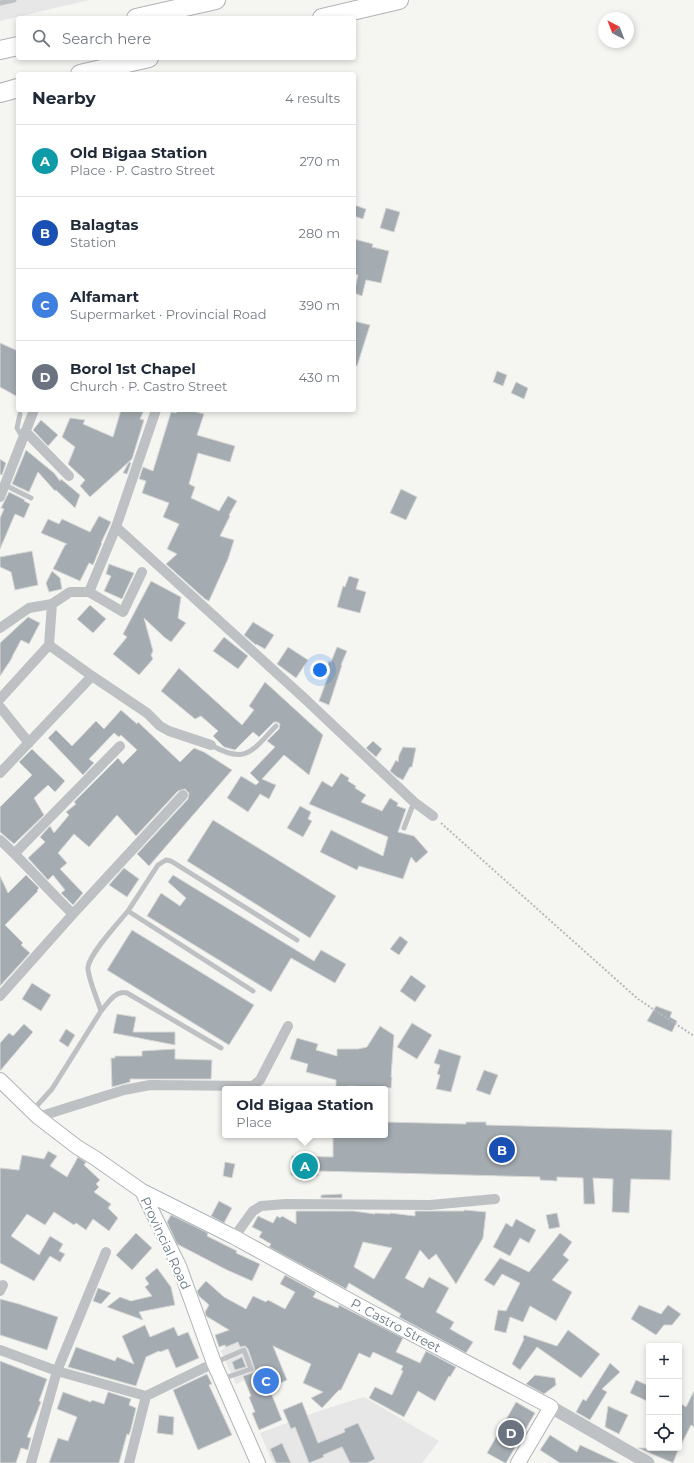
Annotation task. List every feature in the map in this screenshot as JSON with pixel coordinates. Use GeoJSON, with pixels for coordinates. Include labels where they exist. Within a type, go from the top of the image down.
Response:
{"type":"FeatureCollection","features":[{"type":"Feature","properties":{"kind":"highway"},"geometry":{"type":"LineString","coordinates":[[145,16],[216,0]]}},
{"type":"Feature","properties":{"kind":"highway"},"geometry":{"type":"LineString","coordinates":[[331,16],[399,0]]}},
{"type":"Feature","properties":{"kind":"highway"},"geometry":{"type":"LineString","coordinates":[[0,50],[16,46]]}},
{"type":"Feature","properties":{"kind":"highway"},"geometry":{"type":"LineString","coordinates":[[89,72],[140,60]]}},
{"type":"Feature","properties":{"kind":"highway"},"geometry":{"type":"LineString","coordinates":[[0,92],[16,88]]}},
{"type":"Feature","properties":{"kind":"main road","name":"Provincial Road"},"geometry":{"type":"LineString","coordinates":[[0,1080],[35,1114],[77,1147],[142,1191],[179,1266],[214,1363],[258,1463]]}},
{"type":"Feature","properties":{"kind":"main road","name":"P. Castro Street"},"geometry":{"type":"LineString","coordinates":[[142,1191],[234,1237],[367,1310],[551,1407]]}},
{"type":"Feature","properties":{"kind":"main road"},"geometry":{"type":"LineString","coordinates":[[518,1463],[551,1407]]}},
{"type":"Feature","properties":{"kind":"street"},"geometry":{"type":"LineString","coordinates":[[0,497],[33,412]]}},
{"type":"Feature","properties":{"kind":"street"},"geometry":{"type":"LineString","coordinates":[[89,592],[116,527],[155,412]]}},
{"type":"Feature","properties":{"kind":"street"},"geometry":{"type":"LineString","coordinates":[[24,436],[69,476]]}},
{"type":"Feature","properties":{"kind":"street"},"geometry":{"type":"LineString","coordinates":[[116,527],[303,697],[414,802],[433,816]]}},
{"type":"Feature","properties":{"kind":"street"},"geometry":{"type":"LineString","coordinates":[[0,628],[29,608],[52,604],[70,592],[89,592],[123,612],[142,572]]}},
{"type":"Feature","properties":{"kind":"street"},"geometry":{"type":"LineString","coordinates":[[0,699],[49,645],[52,604]]}},
{"type":"Feature","properties":{"kind":"street"},"geometry":{"type":"LineString","coordinates":[[49,645],[146,713],[160,726],[169,731],[211,745]]}},
{"type":"Feature","properties":{"kind":"street"},"geometry":{"type":"LineString","coordinates":[[0,773],[92,676]]}},
{"type":"Feature","properties":{"kind":"street"},"geometry":{"type":"LineString","coordinates":[[0,707],[29,743]]}},
{"type":"Feature","properties":{"kind":"street"},"geometry":{"type":"LineString","coordinates":[[15,853],[120,746]]}},
{"type":"Feature","properties":{"kind":"street"},"geometry":{"type":"LineString","coordinates":[[0,996],[73,914],[183,795]]}},
{"type":"Feature","properties":{"kind":"street"},"geometry":{"type":"LineString","coordinates":[[0,840],[15,853],[73,914]]}},
{"type":"Feature","properties":{"kind":"street"},"geometry":{"type":"LineString","coordinates":[[35,1114],[124,1090],[150,1085],[254,1085],[260,1080],[288,1026]]}},
{"type":"Feature","properties":{"kind":"street"},"geometry":{"type":"LineString","coordinates":[[234,1237],[253,1211],[261,1206],[286,1204],[430,1206],[495,1199]]}},
{"type":"Feature","properties":{"kind":"street"},"geometry":{"type":"LineString","coordinates":[[31,1463],[57,1371],[106,1252]]}},
{"type":"Feature","properties":{"kind":"street"},"geometry":{"type":"LineString","coordinates":[[0,1350],[57,1371],[146,1396],[214,1363]]}},
{"type":"Feature","properties":{"kind":"street"},"geometry":{"type":"LineString","coordinates":[[129,1463],[146,1396]]}},
{"type":"Feature","properties":{"kind":"street","name":"P. Castro Street"},"geometry":{"type":"LineString","coordinates":[[551,1407],[648,1463]]}},
{"type":"Feature","properties":{"kind":"lane"},"geometry":{"type":"LineString","coordinates":[[0,3],[14,0]]}},
{"type":"Feature","properties":{"kind":"lane"},"geometry":{"type":"LineString","coordinates":[[20,414],[17,428],[24,436]]}},
{"type":"Feature","properties":{"kind":"lane"},"geometry":{"type":"LineString","coordinates":[[5,485],[31,498]]}},
{"type":"Feature","properties":{"kind":"lane"},"geometry":{"type":"LineString","coordinates":[[211,745],[223,752],[233,755],[252,751],[276,726]]}},
{"type":"Feature","properties":{"kind":"lane"},"geometry":{"type":"LineString","coordinates":[[404,828],[414,802]]}},
{"type":"Feature","properties":{"kind":"lane"},"geometry":{"type":"LineString","coordinates":[[101,1011],[88,966],[94,953],[128,911],[158,865],[166,860],[172,861],[297,940]]}},
{"type":"Feature","properties":{"kind":"lane"},"geometry":{"type":"LineString","coordinates":[[128,911],[253,991]]}},
{"type":"Feature","properties":{"kind":"lane"},"geometry":{"type":"LineString","coordinates":[[35,1114],[101,1011],[118,993],[127,993],[222,1048]]}},
{"type":"Feature","properties":{"kind":"lane"},"geometry":{"type":"LineString","coordinates":[[214,1363],[244,1350],[252,1369],[221,1380]]}},
{"type":"Feature","properties":{"kind":"path"},"geometry":{"type":"LineString","coordinates":[[433,816],[638,999],[694,1036]]}},
{"type":"Feature","properties":{"kind":"shaded area"},"geometry":{"type":"Polygon","coordinates":[[[0,0],[89,0],[16,16],[0,21],[0,0]]]}},
{"type":"Feature","properties":{"kind":"shaded area"},"geometry":{"type":"Polygon","coordinates":[[[237,1335],[278,1357],[280,1365],[236,1384],[221,1351],[237,1335]]]}},
{"type":"Feature","properties":{"kind":"shaded area"},"geometry":{"type":"Polygon","coordinates":[[[364,1397],[439,1441],[422,1463],[273,1463],[260,1433],[322,1410],[364,1397]]]}},
{"type":"Feature","properties":{"kind":"building"},"geometry":{"type":"Polygon","coordinates":[[[356,206],[366,209],[363,219],[356,217],[356,206]]]}},
{"type":"Feature","properties":{"kind":"building"},"geometry":{"type":"Polygon","coordinates":[[[386,208],[400,212],[394,232],[380,228],[386,208]]]}},
{"type":"Feature","properties":{"kind":"building"},"geometry":{"type":"Polygon","coordinates":[[[356,240],[373,244],[372,247],[389,251],[381,283],[366,280],[362,296],[356,294],[358,275],[356,274],[356,240]]]}},
{"type":"Feature","properties":{"kind":"building"},"geometry":{"type":"Polygon","coordinates":[[[356,322],[370,325],[356,366],[356,322]]]}},
{"type":"Feature","properties":{"kind":"building"},"geometry":{"type":"Polygon","coordinates":[[[0,343],[16,350],[16,396],[0,387],[0,343]]]}},
{"type":"Feature","properties":{"kind":"building"},"geometry":{"type":"Polygon","coordinates":[[[497,371],[507,375],[503,386],[493,382],[497,371]]]}},
{"type":"Feature","properties":{"kind":"building"},"geometry":{"type":"Polygon","coordinates":[[[516,382],[528,388],[524,399],[511,393],[516,382]]]}},
{"type":"Feature","properties":{"kind":"building"},"geometry":{"type":"Polygon","coordinates":[[[120,412],[143,412],[140,419],[144,420],[132,459],[90,497],[80,486],[85,480],[68,464],[75,447],[62,437],[70,418],[85,420],[83,424],[113,437],[120,412]]]}},
{"type":"Feature","properties":{"kind":"building"},"geometry":{"type":"Polygon","coordinates":[[[171,412],[196,412],[204,414],[197,435],[235,446],[230,462],[198,453],[189,484],[195,487],[191,498],[219,511],[228,496],[237,501],[220,536],[234,540],[228,559],[209,601],[166,564],[177,554],[167,549],[179,524],[163,517],[169,503],[142,493],[146,481],[139,479],[143,467],[153,471],[171,412]]]}},
{"type":"Feature","properties":{"kind":"building"},"geometry":{"type":"Polygon","coordinates":[[[41,420],[58,435],[48,446],[33,430],[41,420]]]}},
{"type":"Feature","properties":{"kind":"building"},"geometry":{"type":"Polygon","coordinates":[[[26,450],[54,473],[60,481],[61,479],[80,495],[75,508],[56,490],[55,491],[38,472],[29,492],[12,484],[26,450]]]}},
{"type":"Feature","properties":{"kind":"building"},"geometry":{"type":"Polygon","coordinates":[[[0,459],[6,463],[2,475],[0,474],[0,459]]]}},
{"type":"Feature","properties":{"kind":"building"},"geometry":{"type":"Polygon","coordinates":[[[129,462],[131,463],[127,474],[123,473],[129,462]]]}},
{"type":"Feature","properties":{"kind":"building"},"geometry":{"type":"Polygon","coordinates":[[[401,489],[417,497],[406,520],[390,513],[401,489]]]}},
{"type":"Feature","properties":{"kind":"building"},"geometry":{"type":"Polygon","coordinates":[[[9,492],[30,504],[24,518],[15,514],[0,549],[0,518],[4,509],[1,508],[9,492]]]}},
{"type":"Feature","properties":{"kind":"building"},"geometry":{"type":"Polygon","coordinates":[[[99,516],[111,522],[93,565],[89,563],[80,581],[53,569],[65,545],[67,544],[41,533],[48,519],[59,524],[62,519],[90,532],[99,516]]]}},
{"type":"Feature","properties":{"kind":"building"},"geometry":{"type":"Polygon","coordinates":[[[32,551],[38,585],[15,590],[11,572],[0,567],[0,557],[32,551]]]}},
{"type":"Feature","properties":{"kind":"building"},"geometry":{"type":"Polygon","coordinates":[[[109,564],[134,573],[122,599],[104,591],[111,576],[106,574],[109,564]]]}},
{"type":"Feature","properties":{"kind":"building"},"geometry":{"type":"Polygon","coordinates":[[[52,571],[60,578],[62,589],[49,592],[46,583],[52,571]]]}},
{"type":"Feature","properties":{"kind":"building"},"geometry":{"type":"Polygon","coordinates":[[[349,576],[359,579],[356,589],[366,592],[360,613],[337,607],[343,586],[345,587],[349,576]]]}},
{"type":"Feature","properties":{"kind":"building"},"geometry":{"type":"Polygon","coordinates":[[[151,581],[181,597],[178,618],[186,623],[171,642],[144,618],[153,651],[151,655],[153,659],[139,675],[113,654],[127,637],[123,634],[151,581]]]}},
{"type":"Feature","properties":{"kind":"building"},"geometry":{"type":"Polygon","coordinates":[[[90,605],[106,619],[93,633],[77,619],[90,605]]]}},
{"type":"Feature","properties":{"kind":"building"},"geometry":{"type":"Polygon","coordinates":[[[28,617],[40,623],[29,644],[21,640],[12,658],[0,676],[0,643],[28,617]]]}},
{"type":"Feature","properties":{"kind":"building"},"geometry":{"type":"Polygon","coordinates":[[[253,622],[274,635],[265,649],[256,645],[244,635],[253,622]]]}},
{"type":"Feature","properties":{"kind":"building"},"geometry":{"type":"Polygon","coordinates":[[[224,637],[248,656],[238,669],[213,651],[224,637]]]}},
{"type":"Feature","properties":{"kind":"building"},"geometry":{"type":"Polygon","coordinates":[[[288,647],[308,660],[296,678],[277,664],[288,647]]]}},
{"type":"Feature","properties":{"kind":"building"},"geometry":{"type":"Polygon","coordinates":[[[337,647],[347,651],[341,665],[329,705],[319,701],[330,671],[326,670],[329,661],[331,662],[337,647]]]}},
{"type":"Feature","properties":{"kind":"building"},"geometry":{"type":"Polygon","coordinates":[[[179,668],[242,725],[254,710],[249,706],[265,682],[323,735],[309,775],[284,755],[262,779],[276,785],[269,799],[260,794],[248,812],[227,798],[241,776],[256,785],[259,782],[250,773],[275,747],[267,741],[279,729],[280,724],[274,722],[259,737],[253,732],[235,750],[224,747],[213,736],[218,731],[201,716],[195,719],[161,691],[179,668]]]}},
{"type":"Feature","properties":{"kind":"building"},"geometry":{"type":"Polygon","coordinates":[[[121,710],[137,724],[138,722],[180,762],[194,748],[204,752],[232,770],[149,866],[137,854],[188,799],[189,793],[185,789],[178,791],[136,836],[117,815],[89,847],[74,834],[58,853],[67,863],[60,869],[83,893],[73,905],[61,893],[65,890],[53,875],[48,880],[28,858],[45,842],[40,837],[50,826],[54,833],[69,815],[66,812],[76,804],[74,802],[118,758],[123,764],[137,750],[121,735],[119,737],[114,733],[89,759],[94,763],[83,775],[48,738],[56,730],[72,746],[96,721],[104,729],[121,710]]]}},
{"type":"Feature","properties":{"kind":"building"},"geometry":{"type":"Polygon","coordinates":[[[373,741],[382,749],[376,757],[366,748],[373,741]]]}},
{"type":"Feature","properties":{"kind":"building"},"geometry":{"type":"Polygon","coordinates":[[[403,747],[416,748],[412,767],[410,767],[403,780],[390,771],[396,760],[398,762],[399,755],[403,747]]]}},
{"type":"Feature","properties":{"kind":"building"},"geometry":{"type":"Polygon","coordinates":[[[32,749],[65,781],[55,792],[48,785],[34,798],[44,815],[14,844],[0,832],[0,807],[32,775],[19,762],[32,749]]]}},
{"type":"Feature","properties":{"kind":"building"},"geometry":{"type":"Polygon","coordinates":[[[341,773],[349,778],[348,781],[356,786],[355,788],[366,795],[361,802],[382,811],[390,798],[398,803],[397,806],[406,809],[398,832],[414,836],[428,852],[416,863],[411,857],[403,879],[359,866],[357,870],[320,852],[331,830],[383,856],[388,837],[309,804],[322,781],[332,787],[341,773]]]}},
{"type":"Feature","properties":{"kind":"building"},"geometry":{"type":"Polygon","coordinates":[[[300,806],[311,812],[308,819],[312,821],[303,837],[287,828],[300,806]]]}},
{"type":"Feature","properties":{"kind":"building"},"geometry":{"type":"Polygon","coordinates":[[[213,820],[336,896],[310,938],[187,861],[213,820]]]}},
{"type":"Feature","properties":{"kind":"building"},"geometry":{"type":"Polygon","coordinates":[[[124,868],[139,879],[127,897],[109,885],[124,868]]]}},
{"type":"Feature","properties":{"kind":"building"},"geometry":{"type":"Polygon","coordinates":[[[26,875],[39,888],[37,890],[38,891],[5,925],[23,943],[21,945],[30,953],[0,986],[0,876],[8,893],[26,875]]]}},
{"type":"Feature","properties":{"kind":"building"},"geometry":{"type":"Polygon","coordinates":[[[173,875],[314,961],[321,950],[346,964],[335,983],[291,958],[271,992],[147,916],[161,893],[180,906],[186,898],[168,882],[173,875]]]}},
{"type":"Feature","properties":{"kind":"building"},"geometry":{"type":"Polygon","coordinates":[[[132,930],[254,1005],[229,1045],[107,970],[132,930]]]}},
{"type":"Feature","properties":{"kind":"building"},"geometry":{"type":"Polygon","coordinates":[[[400,936],[408,942],[399,955],[390,949],[400,936]]]}},
{"type":"Feature","properties":{"kind":"building"},"geometry":{"type":"Polygon","coordinates":[[[411,975],[426,986],[415,1002],[400,991],[411,975]]]}},
{"type":"Feature","properties":{"kind":"building"},"geometry":{"type":"Polygon","coordinates":[[[32,983],[51,995],[41,1011],[22,999],[32,983]]]}},
{"type":"Feature","properties":{"kind":"building"},"geometry":{"type":"Polygon","coordinates":[[[656,1006],[672,1012],[670,1017],[677,1021],[672,1032],[647,1021],[656,1006]]]}},
{"type":"Feature","properties":{"kind":"building"},"geometry":{"type":"Polygon","coordinates":[[[117,1014],[136,1017],[133,1032],[175,1032],[175,1045],[113,1033],[117,1014]]]}},
{"type":"Feature","properties":{"kind":"building"},"geometry":{"type":"Polygon","coordinates":[[[412,1023],[432,1035],[417,1059],[397,1047],[412,1023]]]}},
{"type":"Feature","properties":{"kind":"building"},"geometry":{"type":"Polygon","coordinates":[[[24,1024],[33,1032],[0,1071],[0,1043],[9,1033],[13,1036],[24,1024]]]}},
{"type":"Feature","properties":{"kind":"building"},"geometry":{"type":"Polygon","coordinates":[[[380,1026],[394,1035],[391,1088],[388,1088],[388,1086],[336,1086],[336,1080],[306,1072],[308,1064],[290,1059],[297,1038],[318,1044],[316,1050],[337,1056],[337,1049],[358,1049],[367,1047],[380,1026]]]}},
{"type":"Feature","properties":{"kind":"building"},"geometry":{"type":"Polygon","coordinates":[[[66,1029],[75,1035],[68,1047],[59,1041],[66,1029]]]}},
{"type":"Feature","properties":{"kind":"building"},"geometry":{"type":"Polygon","coordinates":[[[175,1049],[175,1059],[212,1060],[211,1079],[130,1079],[130,1082],[112,1087],[111,1058],[115,1058],[115,1056],[142,1056],[142,1051],[175,1049]]]}},
{"type":"Feature","properties":{"kind":"building"},"geometry":{"type":"Polygon","coordinates":[[[439,1049],[461,1056],[451,1092],[436,1089],[440,1075],[437,1074],[440,1065],[434,1063],[439,1049]]]}},
{"type":"Feature","properties":{"kind":"building"},"geometry":{"type":"Polygon","coordinates":[[[484,1070],[498,1075],[490,1095],[476,1090],[484,1070]]]}},
{"type":"Feature","properties":{"kind":"building"},"geometry":{"type":"Polygon","coordinates":[[[388,1122],[466,1124],[466,1122],[486,1122],[486,1125],[672,1130],[670,1180],[631,1179],[629,1213],[612,1212],[613,1179],[593,1178],[595,1204],[584,1204],[583,1178],[557,1177],[557,1181],[540,1180],[540,1177],[318,1171],[318,1176],[291,1175],[292,1156],[333,1157],[333,1138],[388,1138],[388,1122]]]}},
{"type":"Feature","properties":{"kind":"building"},"geometry":{"type":"Polygon","coordinates":[[[48,1151],[57,1156],[50,1166],[67,1177],[78,1157],[86,1162],[84,1165],[100,1180],[96,1184],[99,1187],[94,1192],[111,1204],[108,1208],[118,1218],[109,1231],[93,1219],[86,1230],[76,1223],[74,1225],[54,1212],[45,1225],[27,1214],[11,1236],[39,1255],[50,1236],[63,1244],[59,1251],[65,1254],[60,1262],[50,1256],[34,1281],[0,1263],[0,1168],[19,1170],[22,1155],[44,1159],[48,1151]]]}},
{"type":"Feature","properties":{"kind":"building"},"geometry":{"type":"Polygon","coordinates":[[[225,1162],[235,1164],[232,1178],[223,1176],[225,1162]]]}},
{"type":"Feature","properties":{"kind":"building"},"geometry":{"type":"Polygon","coordinates":[[[342,1194],[342,1198],[321,1198],[321,1195],[342,1194]]]}},
{"type":"Feature","properties":{"kind":"building"},"geometry":{"type":"Polygon","coordinates":[[[219,1201],[232,1208],[224,1223],[211,1216],[219,1201]]]}},
{"type":"Feature","properties":{"kind":"building"},"geometry":{"type":"Polygon","coordinates":[[[296,1211],[353,1211],[375,1214],[390,1213],[415,1216],[415,1211],[486,1212],[483,1238],[456,1284],[436,1254],[429,1260],[420,1250],[405,1278],[423,1288],[429,1277],[449,1288],[436,1312],[454,1322],[450,1329],[473,1342],[466,1353],[399,1317],[401,1314],[349,1283],[346,1289],[269,1247],[271,1244],[259,1237],[262,1232],[252,1227],[258,1216],[273,1223],[277,1216],[280,1218],[282,1216],[296,1224],[296,1211]],[[363,1242],[354,1267],[374,1279],[392,1248],[363,1242]]]}},
{"type":"Feature","properties":{"kind":"building"},"geometry":{"type":"Polygon","coordinates":[[[557,1213],[560,1227],[549,1229],[546,1215],[557,1213]]]}},
{"type":"Feature","properties":{"kind":"building"},"geometry":{"type":"Polygon","coordinates":[[[171,1215],[208,1233],[207,1236],[237,1251],[236,1253],[260,1264],[252,1281],[177,1244],[167,1222],[171,1215]]]}},
{"type":"Feature","properties":{"kind":"building"},"geometry":{"type":"Polygon","coordinates":[[[516,1219],[536,1230],[529,1243],[520,1238],[510,1256],[493,1247],[506,1223],[512,1227],[516,1219]]]}},
{"type":"Feature","properties":{"kind":"building"},"geometry":{"type":"Polygon","coordinates":[[[136,1233],[152,1248],[132,1270],[116,1255],[136,1233]]]}},
{"type":"Feature","properties":{"kind":"building"},"geometry":{"type":"Polygon","coordinates":[[[560,1233],[572,1242],[563,1255],[569,1260],[552,1280],[572,1292],[556,1321],[530,1306],[523,1322],[510,1317],[506,1333],[494,1330],[498,1310],[506,1311],[520,1283],[502,1274],[494,1286],[484,1280],[500,1258],[529,1272],[560,1233]]]}},
{"type":"Feature","properties":{"kind":"building"},"geometry":{"type":"Polygon","coordinates":[[[157,1268],[171,1287],[175,1305],[139,1312],[143,1320],[107,1307],[120,1297],[131,1301],[152,1296],[145,1287],[149,1284],[145,1278],[157,1268]]]}},
{"type":"Feature","properties":{"kind":"building"},"geometry":{"type":"Polygon","coordinates":[[[285,1275],[316,1292],[313,1297],[338,1308],[339,1305],[403,1338],[396,1352],[420,1363],[426,1351],[456,1367],[450,1377],[449,1376],[435,1401],[418,1391],[404,1417],[369,1398],[375,1387],[392,1395],[403,1371],[401,1370],[403,1366],[373,1352],[370,1358],[359,1353],[341,1390],[339,1390],[322,1408],[311,1398],[323,1392],[303,1383],[311,1364],[273,1346],[287,1380],[269,1388],[282,1420],[259,1430],[252,1413],[255,1412],[249,1397],[251,1396],[243,1376],[252,1373],[255,1370],[248,1349],[245,1346],[240,1347],[238,1342],[226,1347],[225,1345],[219,1347],[215,1335],[229,1330],[206,1316],[205,1312],[209,1305],[199,1296],[197,1291],[206,1281],[224,1297],[246,1309],[253,1296],[266,1302],[268,1300],[285,1309],[295,1292],[280,1284],[285,1275]]]}},
{"type":"Feature","properties":{"kind":"building"},"geometry":{"type":"Polygon","coordinates":[[[98,1288],[111,1293],[101,1304],[93,1301],[98,1288]]]}},
{"type":"Feature","properties":{"kind":"building"},"geometry":{"type":"Polygon","coordinates":[[[0,1299],[58,1317],[47,1350],[0,1335],[0,1299]]]}},
{"type":"Feature","properties":{"kind":"building"},"geometry":{"type":"Polygon","coordinates":[[[639,1305],[661,1314],[668,1305],[681,1314],[672,1325],[664,1325],[656,1335],[631,1319],[639,1305]]]}},
{"type":"Feature","properties":{"kind":"building"},"geometry":{"type":"Polygon","coordinates":[[[145,1325],[150,1337],[174,1327],[178,1336],[188,1332],[199,1358],[176,1368],[168,1349],[159,1351],[146,1357],[136,1386],[68,1367],[76,1347],[115,1361],[117,1357],[134,1364],[122,1336],[145,1325]]]}},
{"type":"Feature","properties":{"kind":"building"},"geometry":{"type":"Polygon","coordinates":[[[568,1330],[600,1354],[581,1378],[537,1347],[520,1370],[512,1364],[524,1339],[524,1335],[557,1346],[568,1330]]]}},
{"type":"Feature","properties":{"kind":"building"},"geometry":{"type":"Polygon","coordinates":[[[242,1357],[246,1367],[235,1370],[232,1362],[242,1357]]]}},
{"type":"Feature","properties":{"kind":"building"},"geometry":{"type":"Polygon","coordinates":[[[0,1361],[47,1379],[39,1401],[41,1402],[27,1437],[31,1438],[28,1450],[21,1448],[16,1463],[0,1463],[0,1361]]]}},
{"type":"Feature","properties":{"kind":"building"},"geometry":{"type":"Polygon","coordinates":[[[610,1363],[620,1372],[602,1389],[607,1392],[590,1420],[576,1412],[583,1399],[586,1401],[610,1363]]]}},
{"type":"Feature","properties":{"kind":"building"},"geometry":{"type":"Polygon","coordinates":[[[207,1374],[212,1384],[209,1385],[232,1435],[198,1450],[173,1390],[207,1374]]]}},
{"type":"Feature","properties":{"kind":"building"},"geometry":{"type":"Polygon","coordinates":[[[535,1375],[555,1378],[556,1385],[544,1394],[526,1384],[535,1375]]]}},
{"type":"Feature","properties":{"kind":"building"},"geometry":{"type":"Polygon","coordinates":[[[636,1380],[646,1385],[646,1401],[630,1393],[636,1380]]]}},
{"type":"Feature","properties":{"kind":"building"},"geometry":{"type":"Polygon","coordinates":[[[694,1391],[694,1427],[691,1425],[682,1443],[682,1404],[686,1407],[694,1391]]]}},
{"type":"Feature","properties":{"kind":"building"},"geometry":{"type":"Polygon","coordinates":[[[63,1392],[91,1402],[92,1400],[104,1404],[108,1392],[131,1399],[129,1405],[136,1408],[131,1429],[129,1435],[127,1434],[119,1463],[49,1463],[58,1438],[68,1441],[77,1417],[57,1409],[63,1392]]]}},
{"type":"Feature","properties":{"kind":"building"},"geometry":{"type":"Polygon","coordinates":[[[302,1402],[318,1443],[345,1432],[344,1429],[358,1423],[375,1459],[367,1463],[350,1463],[342,1447],[309,1463],[295,1427],[291,1429],[283,1410],[302,1402]]]}},
{"type":"Feature","properties":{"kind":"building"},"geometry":{"type":"Polygon","coordinates":[[[516,1402],[535,1413],[505,1463],[487,1453],[516,1402]]]}},
{"type":"Feature","properties":{"kind":"building"},"geometry":{"type":"Polygon","coordinates":[[[608,1406],[628,1415],[619,1434],[605,1427],[608,1406]]]}},
{"type":"Feature","properties":{"kind":"building"},"geometry":{"type":"Polygon","coordinates":[[[159,1415],[174,1417],[173,1435],[157,1433],[159,1415]]]}},
{"type":"Feature","properties":{"kind":"building"},"geometry":{"type":"Polygon","coordinates":[[[550,1435],[577,1452],[580,1445],[619,1463],[560,1463],[540,1450],[550,1435]]]}},
{"type":"Feature","properties":{"kind":"building"},"geometry":{"type":"Polygon","coordinates":[[[282,1443],[291,1463],[276,1463],[270,1449],[282,1443]]]}},
{"type":"Feature","properties":{"kind":"building"},"geometry":{"type":"Polygon","coordinates":[[[638,1448],[646,1448],[646,1451],[678,1451],[673,1463],[638,1448]]]}},
{"type":"Feature","properties":{"kind":"place","name":"Balagtas"},"geometry":{"type":"Point","coordinates":[502,1150]}},
{"type":"Feature","properties":{"kind":"place","name":"Old Bigaa Station"},"geometry":{"type":"Point","coordinates":[305,1166]}},
{"type":"Feature","properties":{"kind":"place","name":"Alfamart"},"geometry":{"type":"Point","coordinates":[266,1381]}},
{"type":"Feature","properties":{"kind":"place","name":"Borol 1st Chapel"},"geometry":{"type":"Point","coordinates":[511,1433]}}]}
